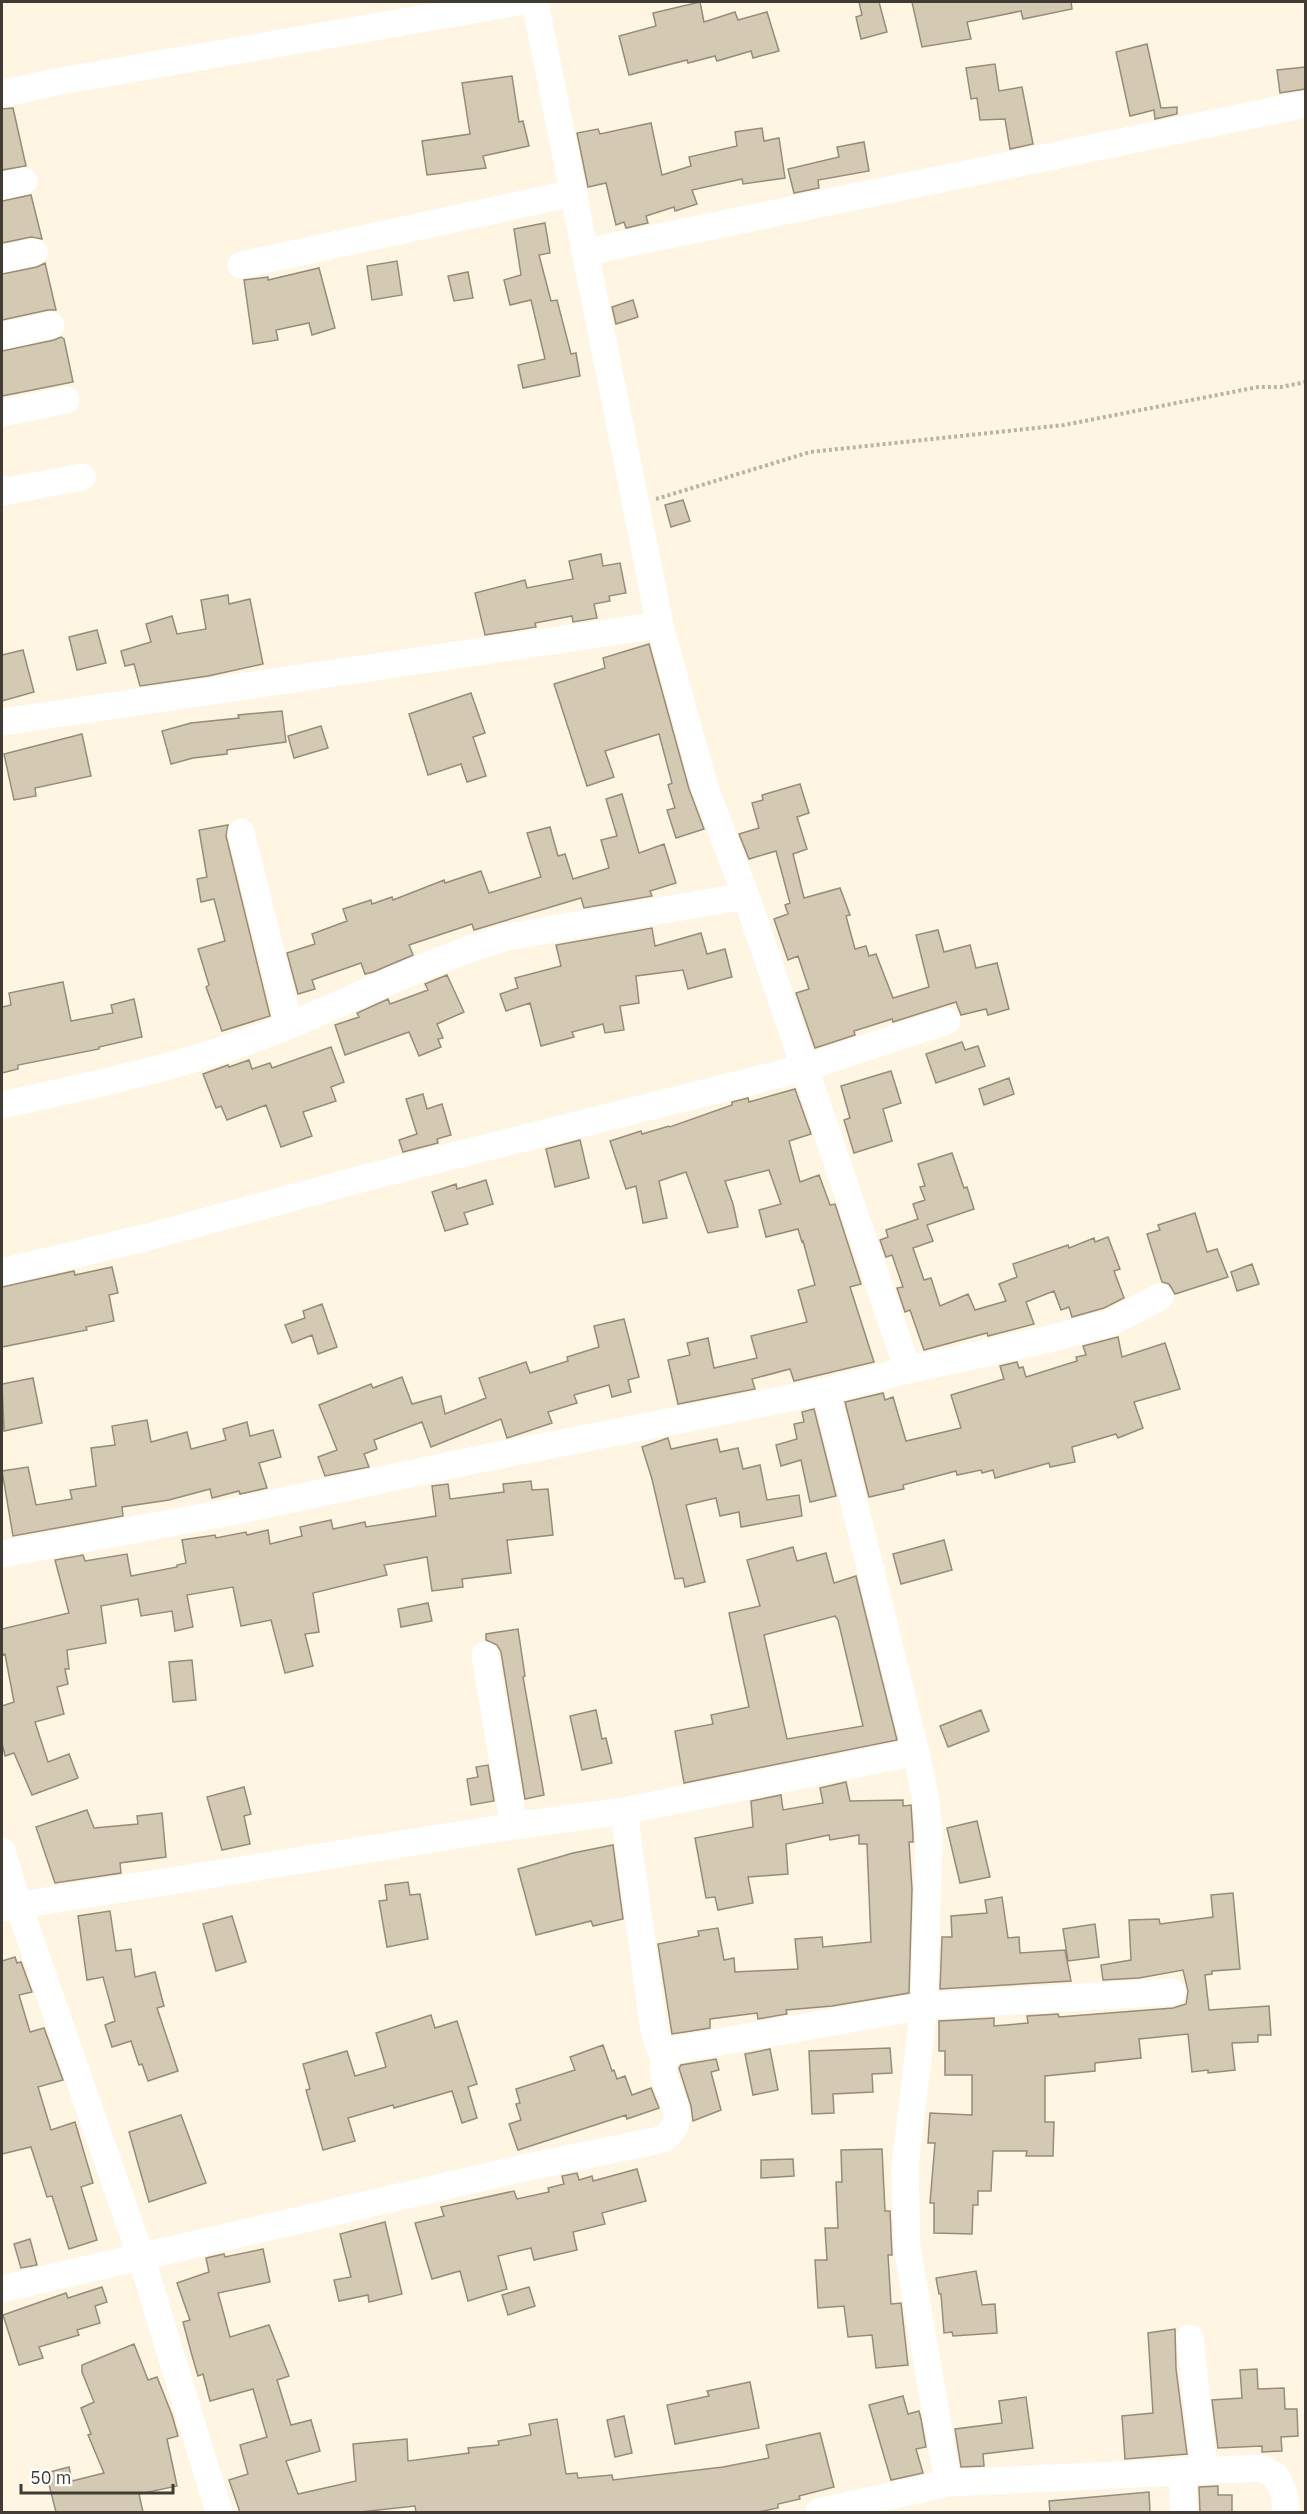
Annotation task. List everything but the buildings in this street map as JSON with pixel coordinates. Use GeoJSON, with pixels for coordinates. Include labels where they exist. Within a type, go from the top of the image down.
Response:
{"type":"FeatureCollection","features":[{"type":"Feature","properties":{"kind":"street"},"geometry":{"type":"LineString","coordinates":[[2,94],[54,82],[519,2]]}},
{"type":"Feature","properties":{"kind":"street"},"geometry":{"type":"LineString","coordinates":[[535,2],[660,625],[704,785],[746,896],[908,1370]]}},
{"type":"Feature","properties":{"kind":"street"},"geometry":{"type":"LineString","coordinates":[[586,252],[1305,104]]}},
{"type":"Feature","properties":{"kind":"street"},"geometry":{"type":"LineString","coordinates":[[241,265],[574,193]]}},
{"type":"Feature","properties":{"kind":"street"},"geometry":{"type":"LineString","coordinates":[[2,259],[34,252]]}},
{"type":"Feature","properties":{"kind":"street"},"geometry":{"type":"LineString","coordinates":[[2,336],[51,326]]}},
{"type":"Feature","properties":{"kind":"street"},"geometry":{"type":"LineString","coordinates":[[2,413],[66,400]]}},
{"type":"Feature","properties":{"kind":"street"},"geometry":{"type":"LineString","coordinates":[[2,489],[2,492],[82,477]]}},
{"type":"Feature","properties":{"kind":"street"},"geometry":{"type":"LineString","coordinates":[[2,722],[660,625]]}},
{"type":"Feature","properties":{"kind":"street"},"geometry":{"type":"LineString","coordinates":[[240,832],[289,1025]]}},
{"type":"Feature","properties":{"kind":"street"},"geometry":{"type":"LineString","coordinates":[[2,1104],[178,1065],[289,1025],[430,963],[507,937],[746,896]]}},
{"type":"Feature","properties":{"kind":"street"},"geometry":{"type":"LineString","coordinates":[[2,1272],[148,1237],[361,1179],[804,1068],[947,1021]]}},
{"type":"Feature","properties":{"kind":"street"},"geometry":{"type":"LineString","coordinates":[[2,1554],[236,1511],[826,1391],[1110,1323],[1160,1297]]}},
{"type":"Feature","properties":{"kind":"street"},"geometry":{"type":"LineString","coordinates":[[826,1391],[916,1752],[926,1801],[929,1836],[924,2006],[905,2167],[907,2247],[948,2483]]}},
{"type":"Feature","properties":{"kind":"street"},"geometry":{"type":"LineString","coordinates":[[485,1655],[514,1826]]}},
{"type":"Feature","properties":{"kind":"street"},"geometry":{"type":"LineString","coordinates":[[10,1907],[514,1826],[624,1811],[916,1752]]}},
{"type":"Feature","properties":{"kind":"street"},"geometry":{"type":"LineString","coordinates":[[624,1811],[654,2031],[664,2060]]}},
{"type":"Feature","properties":{"kind":"street"},"geometry":{"type":"LineString","coordinates":[[2,1851],[10,1907],[141,2257],[219,2512]]}},
{"type":"Feature","properties":{"kind":"street"},"geometry":{"type":"LineString","coordinates":[[2,2289],[528,2167],[664,2139],[673,2130],[677,2119],[662,2068],[666,2055],[674,2050],[924,2006],[1172,1992]]}},
{"type":"Feature","properties":{"kind":"street"},"geometry":{"type":"LineString","coordinates":[[1184,2512],[1193,2470],[1190,2338]]}},
{"type":"Feature","properties":{"kind":"street"},"geometry":{"type":"LineString","coordinates":[[819,2512],[948,2483],[1260,2468],[1276,2476],[1281,2486],[1286,2512]]}},
{"type":"Feature","properties":{"kind":"path"},"geometry":{"type":"LineString","coordinates":[[636,504],[810,452],[1064,425],[1258,387],[1281,387],[1305,382]]}}]}
